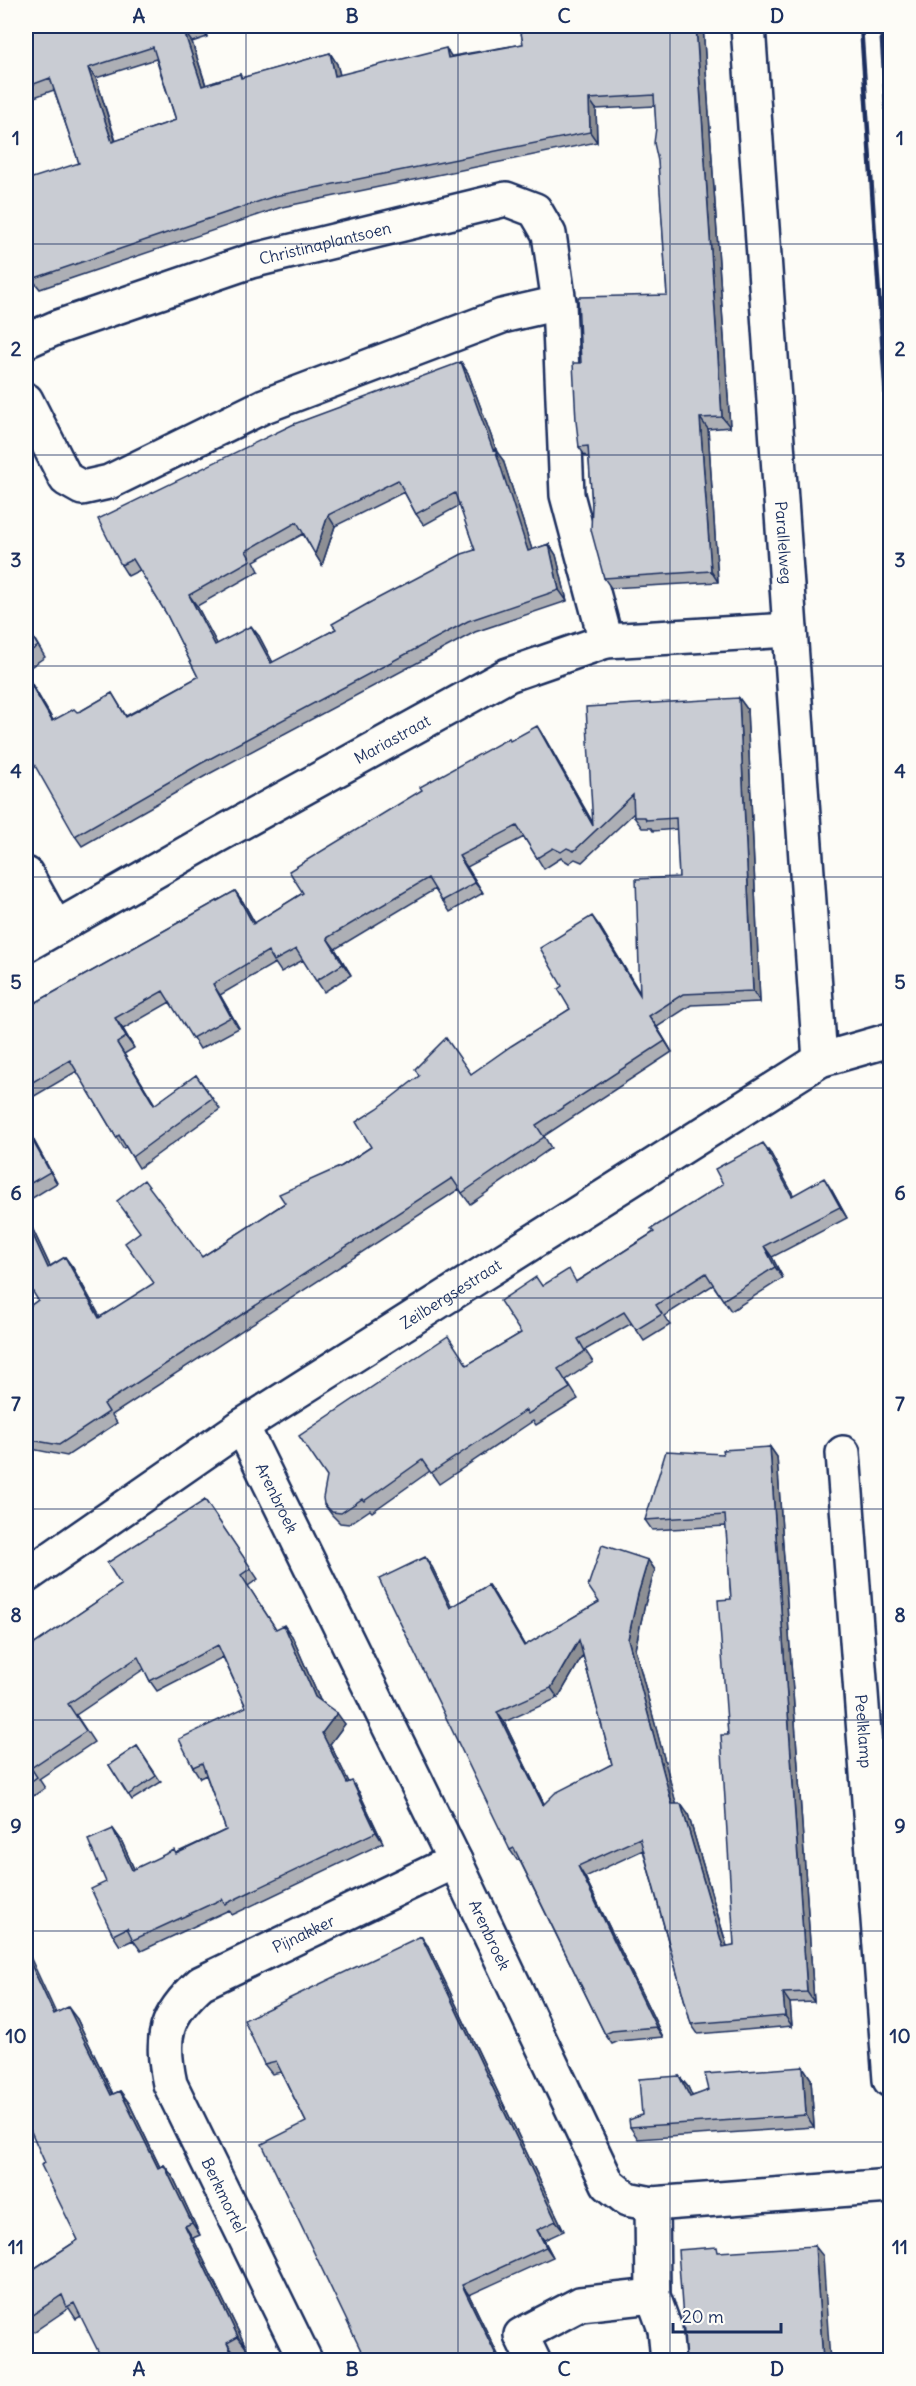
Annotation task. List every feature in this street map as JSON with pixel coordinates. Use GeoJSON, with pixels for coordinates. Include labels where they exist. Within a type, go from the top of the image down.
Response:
{"type":"FeatureCollection","features":[{"type":"Feature","properties":{"kind":"street","name":"Parallelweg"},"geometry":{"type":"LineString","coordinates":[[748,26],[820,1060]]}},
{"type":"Feature","properties":{"kind":"street","name":"Christinaplantsoen"},"geometry":{"type":"LineString","coordinates":[[26,341],[58,327],[251,261],[506,199],[535,210],[549,234],[559,303],[567,495],[606,641]]}},
{"type":"Feature","properties":{"kind":"street"},"geometry":{"type":"LineString","coordinates":[[26,400],[66,479],[82,488],[110,482],[275,402],[502,316],[559,303]]}},
{"type":"Feature","properties":{"kind":"street","name":"Mariastraat"},"geometry":{"type":"LineString","coordinates":[[26,945],[223,832],[508,675],[606,641],[790,630]]}},
{"type":"Feature","properties":{"kind":"street"},"geometry":{"type":"LineString","coordinates":[[26,874],[56,928]]}},
{"type":"Feature","properties":{"kind":"street","name":"Zeilbergsestraat"},"geometry":{"type":"LineString","coordinates":[[27,1571],[242,1426],[820,1060],[891,1040]]}},
{"type":"Feature","properties":{"kind":"street","name":"Arenbroek"},"geometry":{"type":"LineString","coordinates":[[242,1426],[455,1861],[608,2184],[627,2199],[652,2205],[891,2186]]}},
{"type":"Feature","properties":{"kind":"street","name":"Peelklamp"},"geometry":{"type":"LineString","coordinates":[[843,1453],[891,2080]]}},
{"type":"Feature","properties":{"kind":"street","name":"Pijnakker"},"geometry":{"type":"LineString","coordinates":[[168,2024],[182,2000],[201,1983],[455,1861]]}},
{"type":"Feature","properties":{"kind":"street","name":"Berkmortel"},"geometry":{"type":"LineString","coordinates":[[168,2024],[164,2054],[170,2084],[305,2361]]}},
{"type":"Feature","properties":{"kind":"street"},"geometry":{"type":"LineString","coordinates":[[652,2205],[653,2296],[665,2330],[668,2361]]}},
{"type":"Feature","properties":{"kind":"street"},"geometry":{"type":"LineString","coordinates":[[532,2361],[520,2335],[580,2304],[653,2296]]}},
{"type":"Feature","properties":{"kind":"building"},"geometry":{"type":"Polygon","coordinates":[[[26,26],[199,26],[184,31],[202,86],[240,74],[241,78],[330,53],[335,76],[446,48],[448,58],[523,44],[520,26],[696,26],[722,417],[700,418],[711,571],[604,578],[591,530],[592,505],[588,446],[579,447],[573,363],[581,363],[578,297],[667,295],[658,161],[654,143],[656,128],[654,95],[589,99],[590,132],[275,196],[32,279],[26,258],[26,180],[79,163],[50,78],[26,87],[26,26]],[[153,47],[88,68],[112,142],[176,120],[153,47]]]}},
{"type":"Feature","properties":{"kind":"building"},"geometry":{"type":"Polygon","coordinates":[[[461,362],[493,450],[495,449],[528,551],[549,544],[559,590],[468,621],[200,764],[75,836],[26,750],[26,676],[52,721],[74,709],[77,712],[81,711],[112,693],[126,717],[198,677],[166,613],[133,559],[121,565],[98,519],[294,424],[461,362]],[[398,480],[328,515],[315,554],[297,522],[246,551],[251,560],[189,595],[215,645],[251,626],[271,663],[336,629],[332,624],[369,603],[462,554],[475,550],[455,493],[416,514],[398,480]]]}},
{"type":"Feature","properties":{"kind":"building"},"geometry":{"type":"Polygon","coordinates":[[[26,626],[38,646],[26,654],[26,626]]]}},
{"type":"Feature","properties":{"kind":"building"},"geometry":{"type":"Polygon","coordinates":[[[739,698],[753,991],[683,994],[649,1016],[665,1041],[536,1125],[544,1137],[462,1193],[452,1178],[104,1404],[109,1412],[59,1445],[26,1439],[26,1309],[38,1300],[26,1281],[26,1220],[48,1268],[65,1257],[99,1318],[154,1283],[125,1243],[140,1232],[117,1201],[144,1180],[202,1257],[285,1203],[279,1194],[342,1166],[371,1147],[356,1122],[419,1076],[415,1069],[446,1038],[471,1074],[570,1009],[558,989],[562,986],[540,948],[592,916],[640,995],[636,879],[679,877],[676,818],[646,820],[645,817],[634,817],[633,795],[574,851],[567,848],[561,852],[553,848],[537,858],[517,826],[459,856],[475,883],[442,901],[428,878],[327,938],[343,964],[316,981],[296,949],[274,961],[268,951],[213,984],[231,1017],[192,1038],[163,991],[115,1018],[126,1037],[117,1043],[154,1105],[196,1075],[212,1098],[132,1157],[119,1135],[116,1137],[70,1060],[26,1086],[26,1008],[235,891],[253,924],[303,893],[289,871],[422,790],[420,787],[509,738],[510,741],[537,726],[593,826],[586,707],[739,698]]]}},
{"type":"Feature","properties":{"kind":"building"},"geometry":{"type":"Polygon","coordinates":[[[26,1129],[50,1172],[26,1186],[26,1129]]]}},
{"type":"Feature","properties":{"kind":"building"},"geometry":{"type":"Polygon","coordinates":[[[763,1143],[792,1196],[824,1178],[840,1207],[764,1246],[775,1267],[723,1300],[706,1273],[656,1305],[662,1314],[636,1330],[624,1312],[578,1339],[585,1351],[558,1369],[570,1388],[528,1414],[526,1410],[431,1473],[422,1460],[364,1501],[362,1499],[341,1513],[332,1512],[324,1504],[327,1477],[299,1436],[448,1336],[467,1365],[521,1333],[500,1301],[536,1277],[542,1286],[569,1269],[576,1282],[654,1232],[651,1229],[723,1184],[715,1169],[763,1143]]]}},
{"type":"Feature","properties":{"kind":"building"},"geometry":{"type":"Polygon","coordinates":[[[770,1447],[807,1992],[783,1993],[785,2016],[691,2024],[640,1838],[578,1866],[656,2027],[612,2031],[605,2034],[514,1848],[510,1850],[379,1579],[425,1557],[450,1608],[488,1585],[524,1646],[599,1602],[588,1586],[602,1545],[648,1560],[628,1639],[672,1804],[681,1804],[723,1947],[734,1945],[721,1735],[728,1735],[718,1600],[731,1599],[725,1515],[645,1520],[666,1451],[723,1454],[722,1450],[770,1447]],[[579,1640],[551,1688],[497,1712],[543,1805],[555,1793],[612,1764],[579,1640]]]}},
{"type":"Feature","properties":{"kind":"building"},"geometry":{"type":"Polygon","coordinates":[[[205,1500],[251,1568],[241,1575],[276,1629],[284,1625],[315,1697],[337,1713],[322,1733],[347,1783],[352,1781],[376,1832],[225,1904],[222,1899],[133,1940],[127,1928],[113,1935],[91,1889],[106,1882],[88,1840],[113,1829],[132,1870],[174,1850],[176,1854],[226,1830],[202,1763],[193,1767],[179,1739],[246,1707],[218,1645],[150,1681],[138,1657],[68,1704],[86,1731],[31,1768],[37,1777],[26,1785],[26,1650],[121,1585],[107,1563],[205,1500]]]}},
{"type":"Feature","properties":{"kind":"building"},"geometry":{"type":"Polygon","coordinates":[[[137,1746],[156,1776],[128,1795],[109,1765],[137,1746]]]}},
{"type":"Feature","properties":{"kind":"building"},"geometry":{"type":"Polygon","coordinates":[[[421,1936],[556,2221],[537,2230],[546,2247],[462,2285],[499,2361],[366,2361],[262,2144],[306,2122],[276,2061],[264,2064],[244,2020],[421,1936]]]}},
{"type":"Feature","properties":{"kind":"building"},"geometry":{"type":"Polygon","coordinates":[[[26,1954],[54,2014],[68,2007],[111,2095],[120,2091],[158,2168],[164,2165],[192,2223],[185,2226],[238,2337],[227,2343],[235,2361],[103,2361],[74,2303],[67,2307],[62,2295],[26,2319],[26,2274],[78,2240],[41,2165],[45,2163],[26,2120],[26,1954]]]}},
{"type":"Feature","properties":{"kind":"building"},"geometry":{"type":"Polygon","coordinates":[[[803,2067],[806,2115],[630,2127],[629,2120],[642,2115],[639,2079],[679,2076],[690,2097],[709,2090],[705,2074],[803,2067]]]}},
{"type":"Feature","properties":{"kind":"building"},"geometry":{"type":"Polygon","coordinates":[[[815,2246],[823,2361],[686,2361],[678,2250],[717,2247],[718,2252],[815,2246]]]}},
{"type":"Feature","properties":{"kind":"railway"},"geometry":{"type":"LineString","coordinates":[[861,26],[890,459]]}},
{"type":"Feature","properties":{"kind":"railway"},"geometry":{"type":"LineString","coordinates":[[881,26],[890,164]]}}]}
